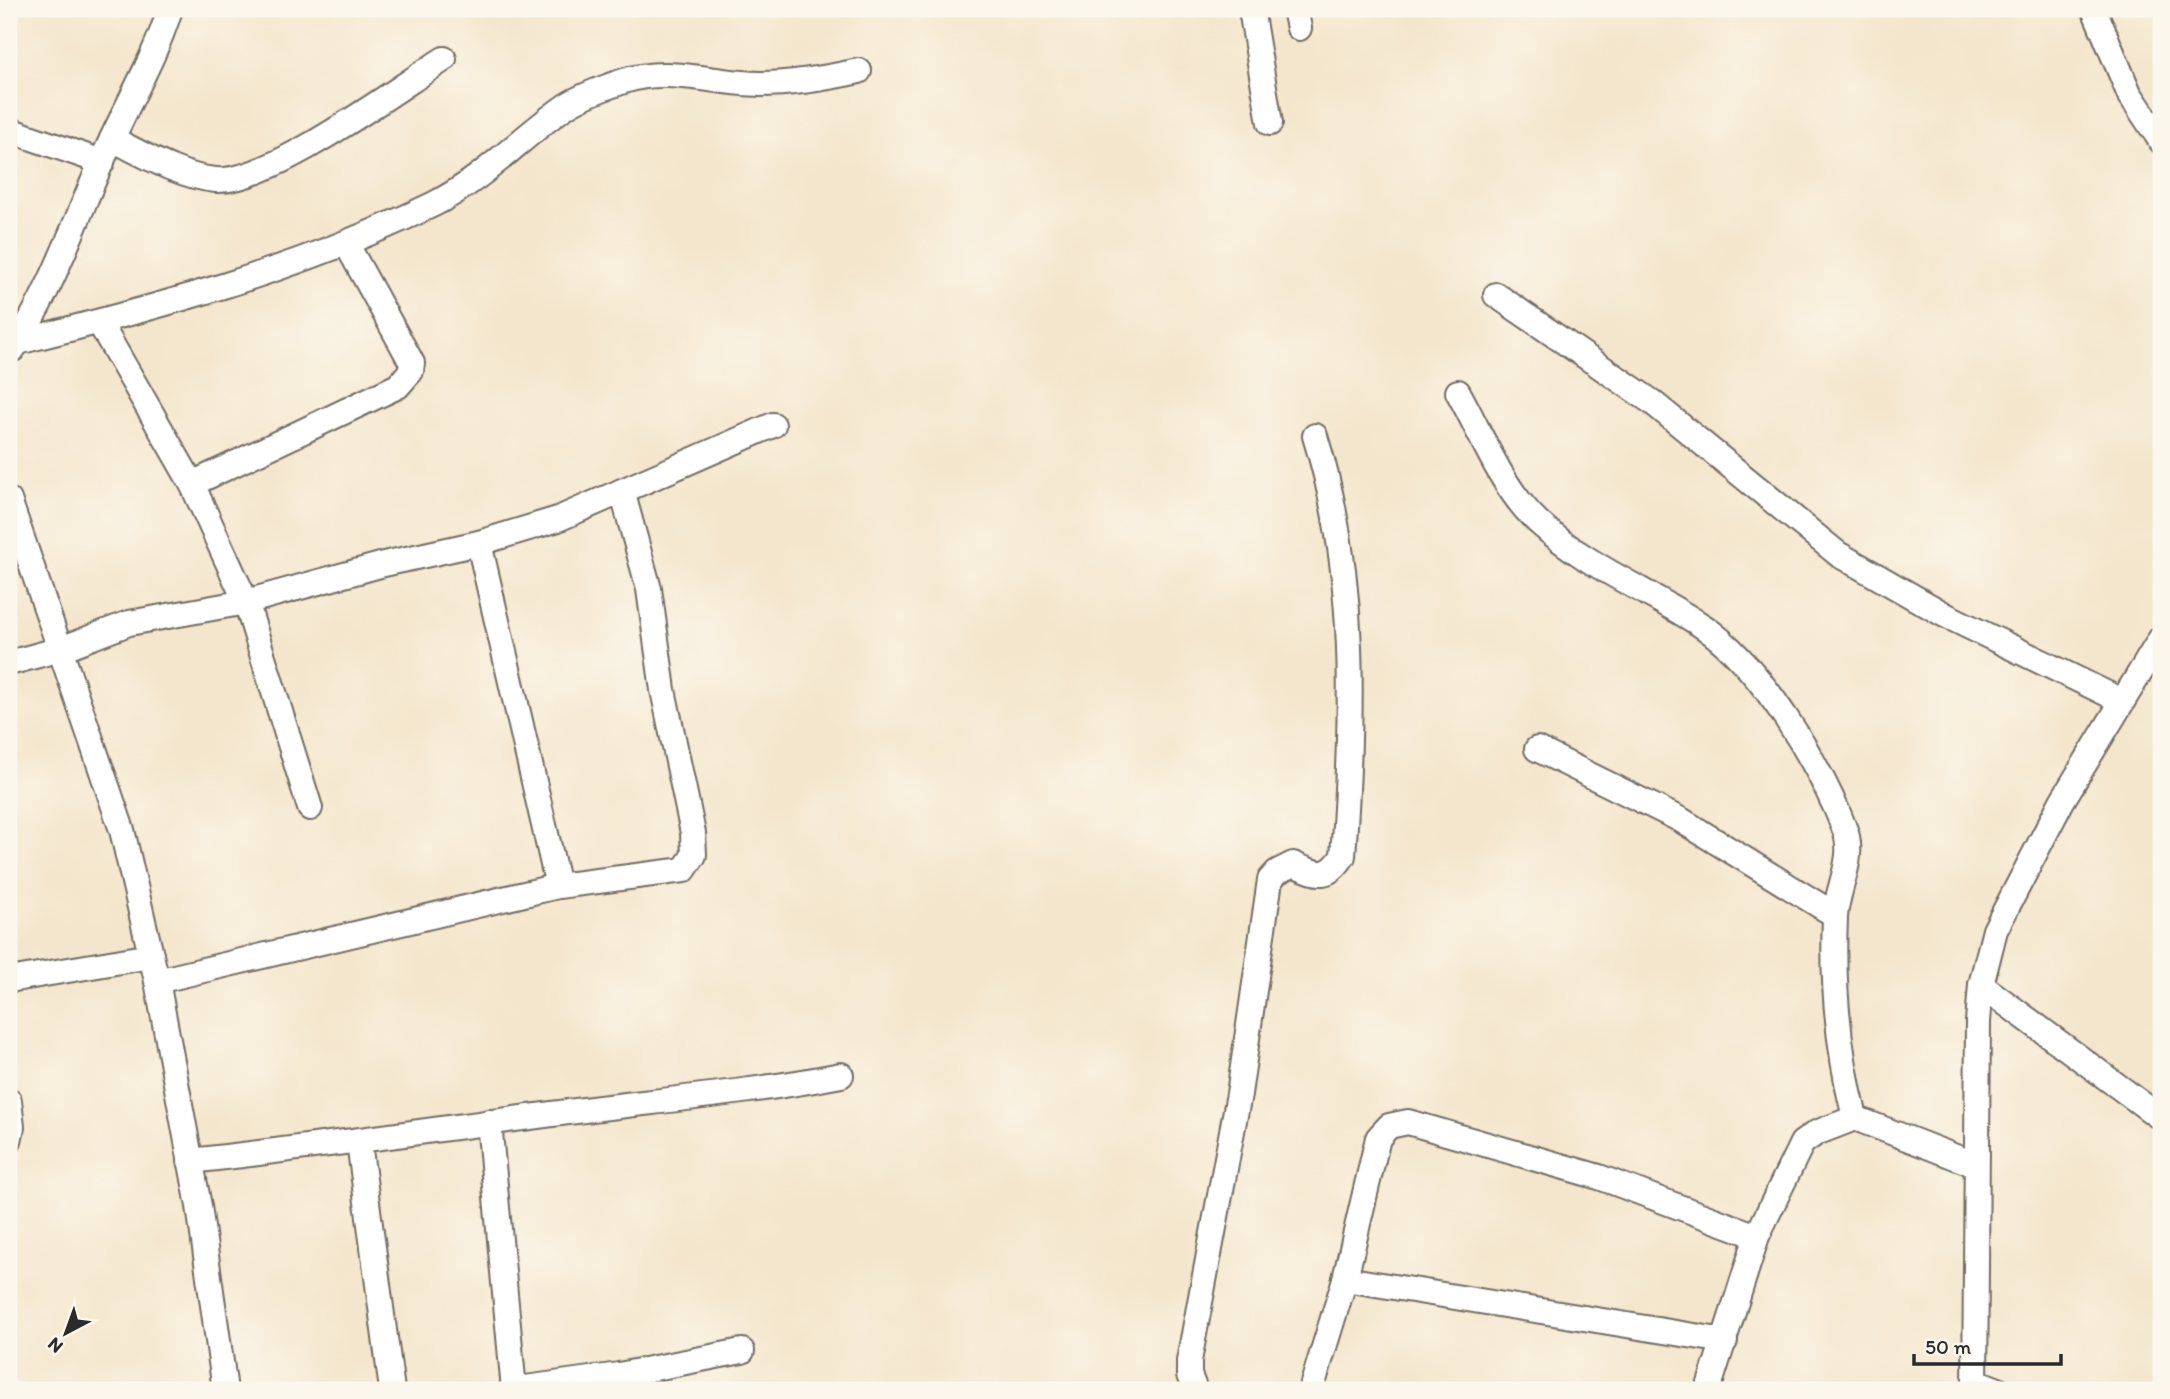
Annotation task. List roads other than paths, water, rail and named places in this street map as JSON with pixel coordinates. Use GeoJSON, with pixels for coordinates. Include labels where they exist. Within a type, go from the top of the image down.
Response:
{"type":"FeatureCollection","features":[{"type":"Feature","properties":{"kind":"street"},"geometry":{"type":"LineString","coordinates":[[13,349],[65,247],[161,39],[170,9]]}},
{"type":"Feature","properties":{"kind":"street"},"geometry":{"type":"LineString","coordinates":[[1251,9],[1269,123]]}},
{"type":"Feature","properties":{"kind":"street"},"geometry":{"type":"LineString","coordinates":[[2094,9],[2129,93],[2161,141]]}},
{"type":"Feature","properties":{"kind":"street"},"geometry":{"type":"LineString","coordinates":[[9,130],[107,151],[198,177],[218,180],[235,177],[289,158],[444,59]]}},
{"type":"Feature","properties":{"kind":"street"},"geometry":{"type":"LineString","coordinates":[[13,349],[246,279],[346,243],[436,203],[466,186],[567,105],[624,80],[661,74],[760,84],[800,82],[859,71]]}},
{"type":"Feature","properties":{"kind":"street"},"geometry":{"type":"LineString","coordinates":[[192,484],[398,386],[407,378],[412,363],[346,243]]}},
{"type":"Feature","properties":{"kind":"street"},"geometry":{"type":"LineString","coordinates":[[1496,295],[1652,402],[1838,554],[1945,615],[2122,701]]}},
{"type":"Feature","properties":{"kind":"street"},"geometry":{"type":"LineString","coordinates":[[99,322],[192,484],[246,602],[310,808]]}},
{"type":"Feature","properties":{"kind":"street"},"geometry":{"type":"LineString","coordinates":[[1458,392],[1516,498],[1539,523],[1604,568],[1718,638],[1764,688],[1820,773],[1846,834],[1847,863],[1835,915],[1840,1051],[1855,1118]]}},
{"type":"Feature","properties":{"kind":"street"},"geometry":{"type":"LineString","coordinates":[[9,663],[61,649],[129,623],[246,602],[384,564],[479,543],[558,519],[773,425]]}},
{"type":"Feature","properties":{"kind":"street"},"geometry":{"type":"LineString","coordinates":[[1195,1390],[1189,1375],[1189,1361],[1239,1094],[1270,880],[1277,872],[1293,864],[1323,874],[1334,870],[1343,856],[1352,659],[1341,540],[1315,436]]}},
{"type":"Feature","properties":{"kind":"street"},"geometry":{"type":"LineString","coordinates":[[156,981],[558,886],[684,870],[694,855],[693,833],[666,703],[649,589],[622,491]]}},
{"type":"Feature","properties":{"kind":"street"},"geometry":{"type":"LineString","coordinates":[[9,500],[122,830],[151,956],[190,1161],[225,1390]]}},
{"type":"Feature","properties":{"kind":"street"},"geometry":{"type":"LineString","coordinates":[[479,543],[558,886]]}},
{"type":"Feature","properties":{"kind":"street"},"geometry":{"type":"LineString","coordinates":[[1998,1390],[1975,1385],[1976,1165],[1981,985],[1995,930],[2062,801],[2161,638]]}},
{"type":"Feature","properties":{"kind":"street"},"geometry":{"type":"LineString","coordinates":[[1537,749],[1681,820],[1835,915]]}},
{"type":"Feature","properties":{"kind":"street"},"geometry":{"type":"LineString","coordinates":[[9,980],[151,956]]}},
{"type":"Feature","properties":{"kind":"street"},"geometry":{"type":"LineString","coordinates":[[1981,985],[2158,1110]]}},
{"type":"Feature","properties":{"kind":"street"},"geometry":{"type":"LineString","coordinates":[[190,1161],[359,1142],[489,1122],[722,1096],[841,1075]]}},
{"type":"Feature","properties":{"kind":"street"},"geometry":{"type":"LineString","coordinates":[[9,1101],[12,1127],[9,1141]]}},
{"type":"Feature","properties":{"kind":"street"},"geometry":{"type":"LineString","coordinates":[[1708,1390],[1757,1236],[1802,1143],[1816,1133],[1855,1118],[1976,1165]]}},
{"type":"Feature","properties":{"kind":"street"},"geometry":{"type":"LineString","coordinates":[[489,1122],[513,1390],[620,1383],[741,1351]]}},
{"type":"Feature","properties":{"kind":"street"},"geometry":{"type":"LineString","coordinates":[[1311,1390],[1345,1279],[1378,1139],[1389,1126],[1408,1122],[1599,1177],[1757,1236]]}},
{"type":"Feature","properties":{"kind":"street"},"geometry":{"type":"LineString","coordinates":[[359,1142],[392,1390]]}},
{"type":"Feature","properties":{"kind":"street"},"geometry":{"type":"LineString","coordinates":[[1345,1279],[1725,1341]]}}]}
